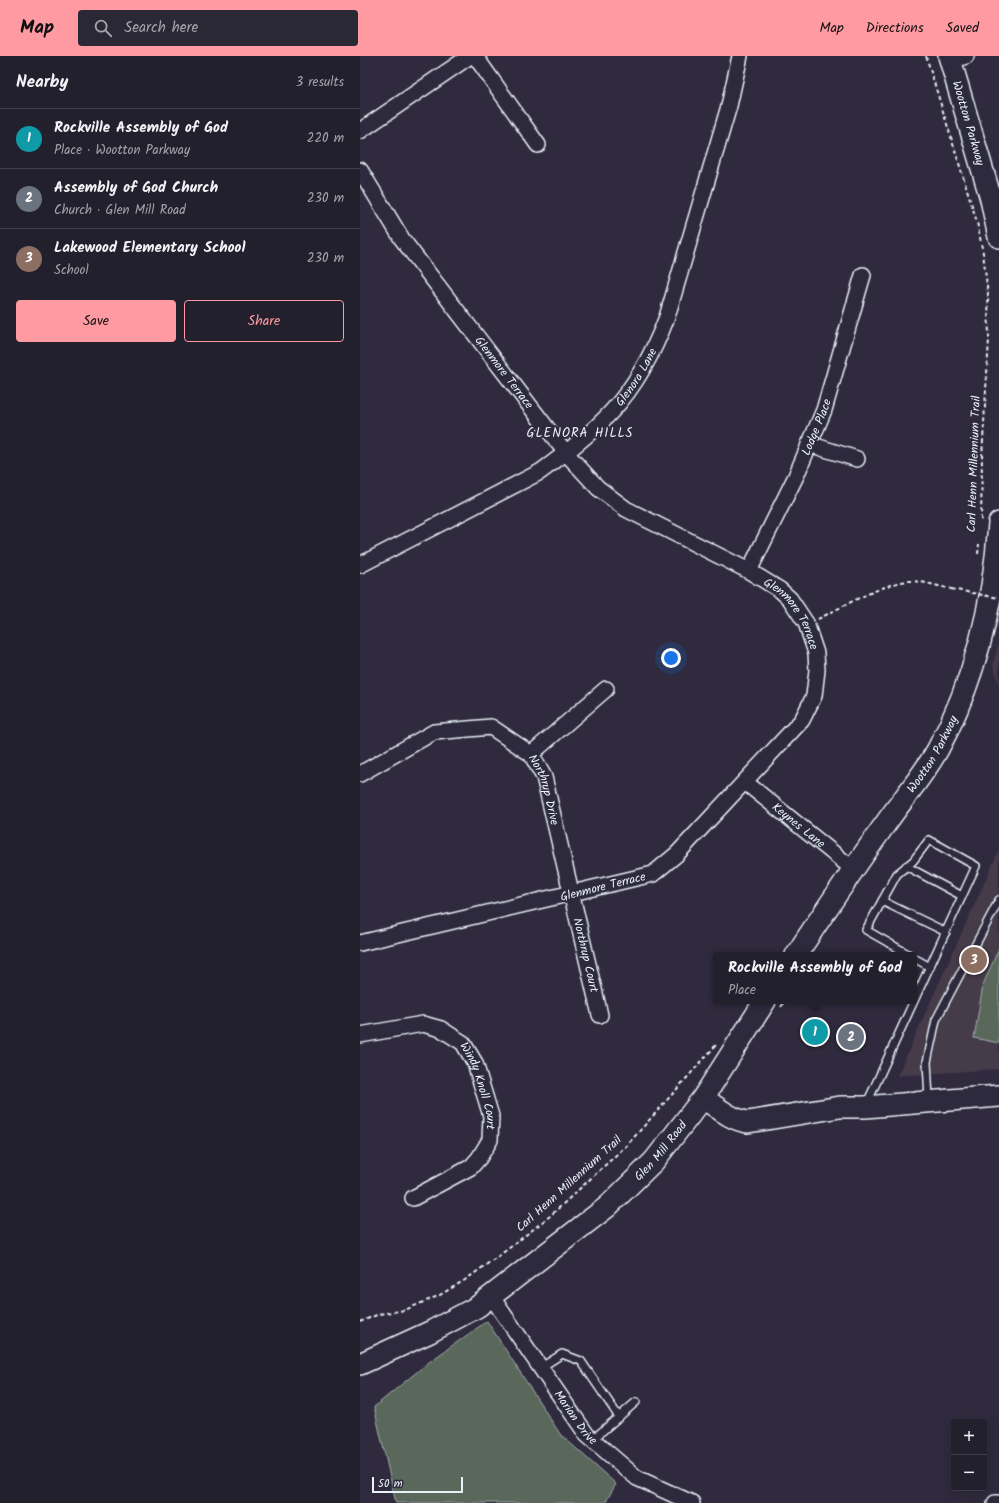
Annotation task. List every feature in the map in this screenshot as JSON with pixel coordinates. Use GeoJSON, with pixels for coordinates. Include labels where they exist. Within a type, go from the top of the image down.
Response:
{"type":"FeatureCollection","features":[{"type":"Feature","properties":{"kind":"main road","name":"Wootton Parkway"},"geometry":{"type":"LineString","coordinates":[[955,58],[991,199],[999,237]]}},
{"type":"Feature","properties":{"kind":"main road","name":"Wootton Parkway"},"geometry":{"type":"LineString","coordinates":[[798,952],[853,869],[938,750],[959,703],[974,663],[985,624],[997,551],[990,526]]}},
{"type":"Feature","properties":{"kind":"main road"},"geometry":{"type":"LineString","coordinates":[[763,1004],[703,1098],[732,1118],[748,1122],[840,1107],[865,1107],[999,1096]]}},
{"type":"Feature","properties":{"kind":"main road","name":"Glen Mill Road"},"geometry":{"type":"LineString","coordinates":[[360,1364],[430,1332],[477,1307],[607,1207],[654,1162],[703,1098]]}},
{"type":"Feature","properties":{"kind":"street"},"geometry":{"type":"LineString","coordinates":[[360,131],[470,56]]}},
{"type":"Feature","properties":{"kind":"street"},"geometry":{"type":"LineString","coordinates":[[475,56],[538,145]]}},
{"type":"Feature","properties":{"kind":"street","name":"Glenora Lane"},"geometry":{"type":"LineString","coordinates":[[360,565],[540,472],[566,453],[612,411],[638,376],[654,349],[667,317],[721,136],[740,56]]}},
{"type":"Feature","properties":{"kind":"street","name":"Glenmore Terrace"},"geometry":{"type":"LineString","coordinates":[[360,170],[402,239],[566,453],[598,488],[626,509],[749,571],[780,590],[790,600],[807,625],[816,653],[817,670],[814,696],[802,720],[677,854],[653,874],[571,895],[360,943]]}},
{"type":"Feature","properties":{"kind":"street","name":"Lodge Place"},"geometry":{"type":"LineString","coordinates":[[749,571],[796,476],[824,410],[863,275]]}},
{"type":"Feature","properties":{"kind":"street"},"geometry":{"type":"LineString","coordinates":[[810,444],[857,459]]}},
{"type":"Feature","properties":{"kind":"street"},"geometry":{"type":"LineString","coordinates":[[531,754],[606,689]]}},
{"type":"Feature","properties":{"kind":"street","name":"Northrup Drive"},"geometry":{"type":"LineString","coordinates":[[360,774],[434,732],[491,727],[531,754],[544,778],[571,895]]}},
{"type":"Feature","properties":{"kind":"street","name":"Keynes Lane"},"geometry":{"type":"LineString","coordinates":[[745,782],[853,869]]}},
{"type":"Feature","properties":{"kind":"street","name":"Northrup Court"},"geometry":{"type":"LineString","coordinates":[[571,895],[600,1015]]}},
{"type":"Feature","properties":{"kind":"street","name":"Windy Knoll Court"},"geometry":{"type":"LineString","coordinates":[[360,1035],[423,1024],[441,1029],[463,1043],[475,1063],[491,1116],[490,1140],[479,1158],[471,1167],[413,1198]]}},
{"type":"Feature","properties":{"kind":"street","name":"Marian Drive"},"geometry":{"type":"LineString","coordinates":[[491,1296],[587,1435],[636,1478],[692,1503]]}},
{"type":"Feature","properties":{"kind":"lane"},"geometry":{"type":"LineString","coordinates":[[905,952],[866,930],[897,874],[913,861],[929,840],[976,866],[917,995]]}},
{"type":"Feature","properties":{"kind":"lane"},"geometry":{"type":"LineString","coordinates":[[906,866],[962,896]]}},
{"type":"Feature","properties":{"kind":"lane"},"geometry":{"type":"LineString","coordinates":[[929,1101],[927,1062],[936,1020],[999,900]]}},
{"type":"Feature","properties":{"kind":"lane"},"geometry":{"type":"LineString","coordinates":[[882,901],[946,932]]}},
{"type":"Feature","properties":{"kind":"lane"},"geometry":{"type":"LineString","coordinates":[[917,960],[930,967]]}},
{"type":"Feature","properties":{"kind":"lane"},"geometry":{"type":"LineString","coordinates":[[865,1107],[913,1004]]}},
{"type":"Feature","properties":{"kind":"lane"},"geometry":{"type":"LineString","coordinates":[[540,1368],[562,1354],[581,1361],[619,1417]]}},
{"type":"Feature","properties":{"kind":"lane"},"geometry":{"type":"LineString","coordinates":[[592,1440],[636,1402]]}},
{"type":"Feature","properties":{"kind":"path","name":"Carl Henn Millennium Trail"},"geometry":{"type":"LineString","coordinates":[[926,56],[977,222],[988,295],[989,339],[982,457],[990,526]]}},
{"type":"Feature","properties":{"kind":"path","name":"Carl Henn Millennium Trail"},"geometry":{"type":"LineString","coordinates":[[978,559],[979,544]]}},
{"type":"Feature","properties":{"kind":"path"},"geometry":{"type":"LineString","coordinates":[[807,625],[890,585],[912,581],[999,598]]}},
{"type":"Feature","properties":{"kind":"path"},"geometry":{"type":"LineString","coordinates":[[972,597],[974,590]]}},
{"type":"Feature","properties":{"kind":"path","name":"Carl Henn Millennium Trail"},"geometry":{"type":"LineString","coordinates":[[360,1322],[380,1314],[405,1310],[440,1295],[466,1280],[508,1250],[550,1216],[627,1145],[718,1043]]}},
{"type":"Feature","properties":{"kind":"shaded area"},"geometry":{"type":"Polygon","coordinates":[[[999,642],[999,686],[993,664],[999,642]]]}},
{"type":"Feature","properties":{"kind":"shaded area"},"geometry":{"type":"Polygon","coordinates":[[[999,850],[999,1069],[897,1076],[999,850]]]}},
{"type":"Feature","properties":{"kind":"green space"},"geometry":{"type":"Polygon","coordinates":[[[999,948],[999,1043],[974,1038],[983,985],[999,948]]]}},
{"type":"Feature","properties":{"kind":"green space"},"geometry":{"type":"Polygon","coordinates":[[[487,1321],[560,1434],[616,1484],[605,1503],[396,1503],[374,1407],[429,1362],[487,1321]]]}},
{"type":"Feature","properties":{"kind":"place","name":"Lakewood Elementary School"},"geometry":{"type":"Point","coordinates":[974,960]}},
{"type":"Feature","properties":{"kind":"place","name":"Rockville Assembly of God"},"geometry":{"type":"Point","coordinates":[815,1032]}},
{"type":"Feature","properties":{"kind":"place","name":"Assembly of God Church"},"geometry":{"type":"Point","coordinates":[851,1037]}},
{"type":"Feature","properties":{"kind":"district","name":"GLENORA HILLS"},"geometry":{"type":"Point","coordinates":[580,433]}}]}
